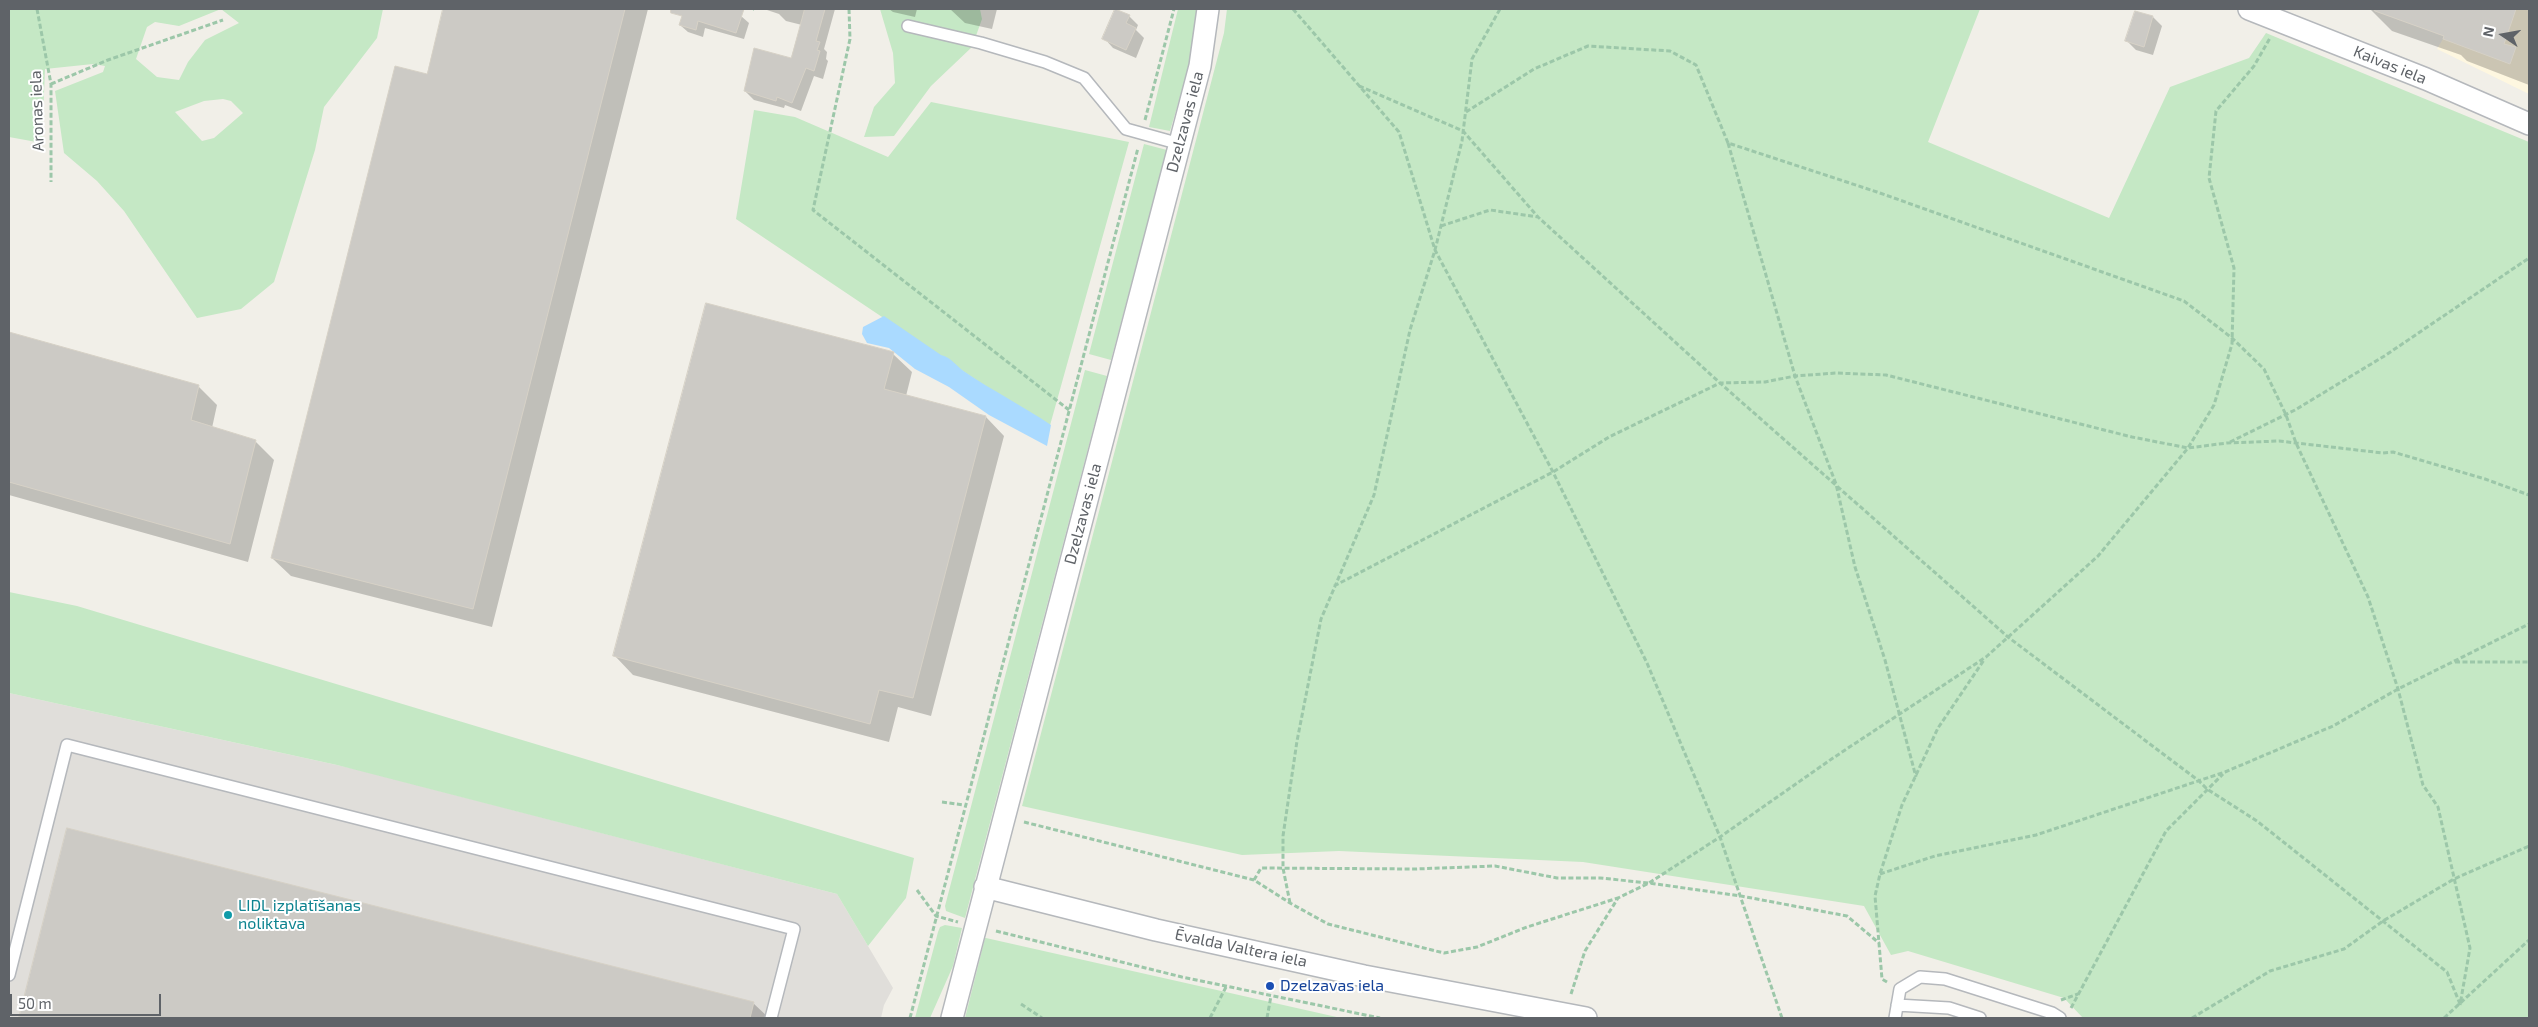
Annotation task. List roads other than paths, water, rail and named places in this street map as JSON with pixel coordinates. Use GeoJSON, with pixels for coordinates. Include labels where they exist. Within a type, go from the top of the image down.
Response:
{"type":"FeatureCollection","features":[{"type":"Feature","properties":{"kind":"street","name":"Dzelzavas iela"},"geometry":{"type":"LineString","coordinates":[[952,1018],[1200,66],[1208,9]]}},
{"type":"Feature","properties":{"kind":"street","name":"Kaivas iela"},"geometry":{"type":"LineString","coordinates":[[2249,9],[2426,79],[2529,124]]}},
{"type":"Feature","properties":{"kind":"street","name":"Ēvalda Valtera iela"},"geometry":{"type":"LineString","coordinates":[[985,887],[1156,930],[1354,974],[1573,1017]]}},
{"type":"Feature","properties":{"kind":"lane"},"geometry":{"type":"LineString","coordinates":[[908,26],[981,43],[1045,62],[1084,78],[1126,129],[1180,144]]}},
{"type":"Feature","properties":{"kind":"lane"},"geometry":{"type":"LineString","coordinates":[[9,974],[67,745],[794,929],[771,1018]]}},
{"type":"Feature","properties":{"kind":"lane"},"geometry":{"type":"LineString","coordinates":[[1895,1018],[1900,989],[1920,977],[1945,979],[2052,1012],[2065,1014]]}},
{"type":"Feature","properties":{"kind":"lane"},"geometry":{"type":"LineString","coordinates":[[1897,1005],[1949,1008],[1980,1018]]}},
{"type":"Feature","properties":{"kind":"water"},"geometry":{"type":"Polygon","coordinates":[[[884,316],[948,358],[962,370],[1051,425],[1047,446],[989,415],[949,387],[915,369],[889,348],[867,343],[862,334],[863,327],[884,316]]]}},
{"type":"Feature","properties":{"kind":"place","name":"LIDL izplatīšanas noliktava"},"geometry":{"type":"Point","coordinates":[228,915]}},
{"type":"Feature","properties":{"kind":"place","name":"Dzelzavas iela"},"geometry":{"type":"Point","coordinates":[1270,986]}}]}
